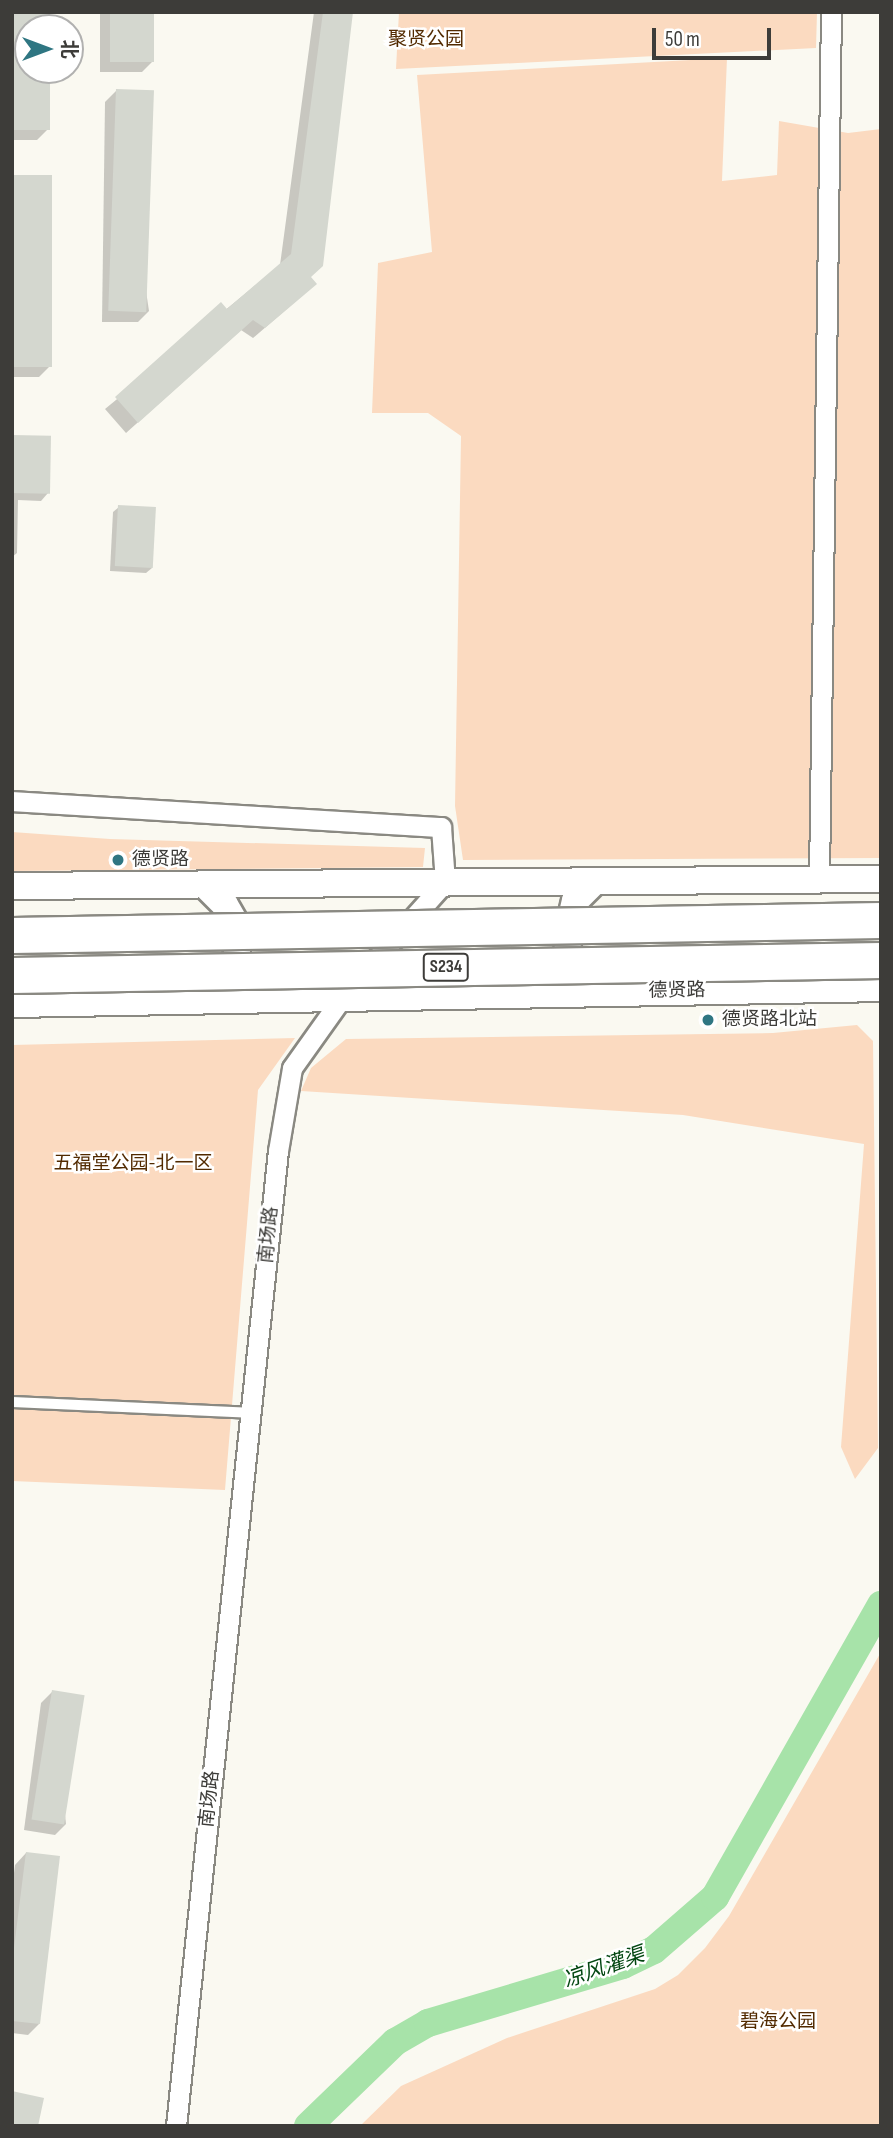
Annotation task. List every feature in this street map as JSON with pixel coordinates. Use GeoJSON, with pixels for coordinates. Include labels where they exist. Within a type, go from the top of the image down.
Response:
{"type":"FeatureCollection","features":[{"type":"Feature","properties":{"kind":"highway","name":"S234"},"geometry":{"type":"LineString","coordinates":[[12,935],[881,920]]}},
{"type":"Feature","properties":{"kind":"highway","name":"德贤路"},"geometry":{"type":"LineString","coordinates":[[12,975],[881,960]]}},
{"type":"Feature","properties":{"kind":"street"},"geometry":{"type":"LineString","coordinates":[[819,879],[831,12]]}},
{"type":"Feature","properties":{"kind":"street"},"geometry":{"type":"LineString","coordinates":[[12,801],[441,827],[445,882]]}},
{"type":"Feature","properties":{"kind":"street"},"geometry":{"type":"LineString","coordinates":[[12,886],[881,879]]}},
{"type":"Feature","properties":{"kind":"street"},"geometry":{"type":"LineString","coordinates":[[589,993],[570,972],[567,935],[575,901],[595,881]]}},
{"type":"Feature","properties":{"kind":"street","name":"南场路"},"geometry":{"type":"LineString","coordinates":[[176,2126],[278,1151],[292,1068],[340,999],[445,882]]}},
{"type":"Feature","properties":{"kind":"street"},"geometry":{"type":"LineString","coordinates":[[205,884],[225,905],[237,926],[237,955],[227,981],[205,1001]]}},
{"type":"Feature","properties":{"kind":"street","name":"德贤路"},"geometry":{"type":"LineString","coordinates":[[12,1004],[881,988]]}},
{"type":"Feature","properties":{"kind":"lane"},"geometry":{"type":"LineString","coordinates":[[12,1402],[250,1413]]}},
{"type":"Feature","properties":{"kind":"green space","name":"聚贤公园"},"geometry":{"type":"Polygon","coordinates":[[[399,12],[817,12],[816,48],[396,69],[399,12]]]}},
{"type":"Feature","properties":{"kind":"green space"},"geometry":{"type":"Polygon","coordinates":[[[727,58],[722,181],[777,175],[779,121],[848,133],[881,129],[881,858],[463,860],[455,806],[461,436],[428,413],[372,413],[378,263],[432,252],[417,75],[727,58]]]}},
{"type":"Feature","properties":{"kind":"green space"},"geometry":{"type":"Polygon","coordinates":[[[12,832],[110,839],[425,848],[423,867],[12,871],[12,832]]]}},
{"type":"Feature","properties":{"kind":"green space"},"geometry":{"type":"Polygon","coordinates":[[[857,1025],[873,1041],[878,1448],[855,1479],[841,1447],[864,1144],[683,1115],[301,1091],[311,1068],[346,1039],[773,1033],[857,1025]]]}},
{"type":"Feature","properties":{"kind":"green space","name":"五福堂公园-北一区"},"geometry":{"type":"Polygon","coordinates":[[[295,1038],[258,1090],[225,1490],[12,1481],[12,1045],[295,1038]]]}},
{"type":"Feature","properties":{"kind":"green space","name":"碧海公园"},"geometry":{"type":"Polygon","coordinates":[[[881,1652],[881,2126],[360,2126],[401,2086],[507,2038],[655,1989],[678,1975],[705,1948],[729,1916],[881,1652]]]}},
{"type":"Feature","properties":{"kind":"building"},"geometry":{"type":"Polygon","coordinates":[[[14,12],[50,12],[50,14],[14,12]]]}},
{"type":"Feature","properties":{"kind":"building"},"geometry":{"type":"Polygon","coordinates":[[[110,12],[154,12],[154,62],[110,62],[110,12]]]}},
{"type":"Feature","properties":{"kind":"building"},"geometry":{"type":"Polygon","coordinates":[[[323,12],[353,12],[323,266],[311,277],[317,284],[265,328],[253,320],[138,423],[115,397],[221,302],[227,309],[291,254],[323,12]]]}},
{"type":"Feature","properties":{"kind":"building"},"geometry":{"type":"Polygon","coordinates":[[[14,84],[50,84],[50,130],[14,130],[14,84]]]}},
{"type":"Feature","properties":{"kind":"building"},"geometry":{"type":"Polygon","coordinates":[[[116,89],[154,90],[146,312],[108,311],[116,89]]]}},
{"type":"Feature","properties":{"kind":"building"},"geometry":{"type":"Polygon","coordinates":[[[12,175],[52,175],[52,367],[12,367],[12,175]]]}},
{"type":"Feature","properties":{"kind":"building"},"geometry":{"type":"Polygon","coordinates":[[[12,435],[51,436],[50,494],[12,493],[12,435]]]}},
{"type":"Feature","properties":{"kind":"building"},"geometry":{"type":"Polygon","coordinates":[[[118,505],[156,507],[153,568],[115,566],[118,505]]]}},
{"type":"Feature","properties":{"kind":"building"},"geometry":{"type":"Polygon","coordinates":[[[52,1690],[85,1695],[64,1825],[32,1819],[52,1690]]]}},
{"type":"Feature","properties":{"kind":"building"},"geometry":{"type":"Polygon","coordinates":[[[26,1852],[60,1856],[40,2024],[12,2021],[12,1964],[26,1852]]]}},
{"type":"Feature","properties":{"kind":"building"},"geometry":{"type":"Polygon","coordinates":[[[12,2091],[44,2098],[38,2126],[12,2126],[12,2091]]]}},
{"type":"Feature","properties":{"kind":"waterway","name":"凉风灌渠"},"geometry":{"type":"LineString","coordinates":[[308,2126],[395,2042],[428,2023],[623,1965],[654,1950],[715,1897],[881,1605]]}},
{"type":"Feature","properties":{"kind":"place","name":"德贤路"},"geometry":{"type":"Point","coordinates":[118,860]}},
{"type":"Feature","properties":{"kind":"place","name":"德贤路北站"},"geometry":{"type":"Point","coordinates":[708,1020]}}]}
